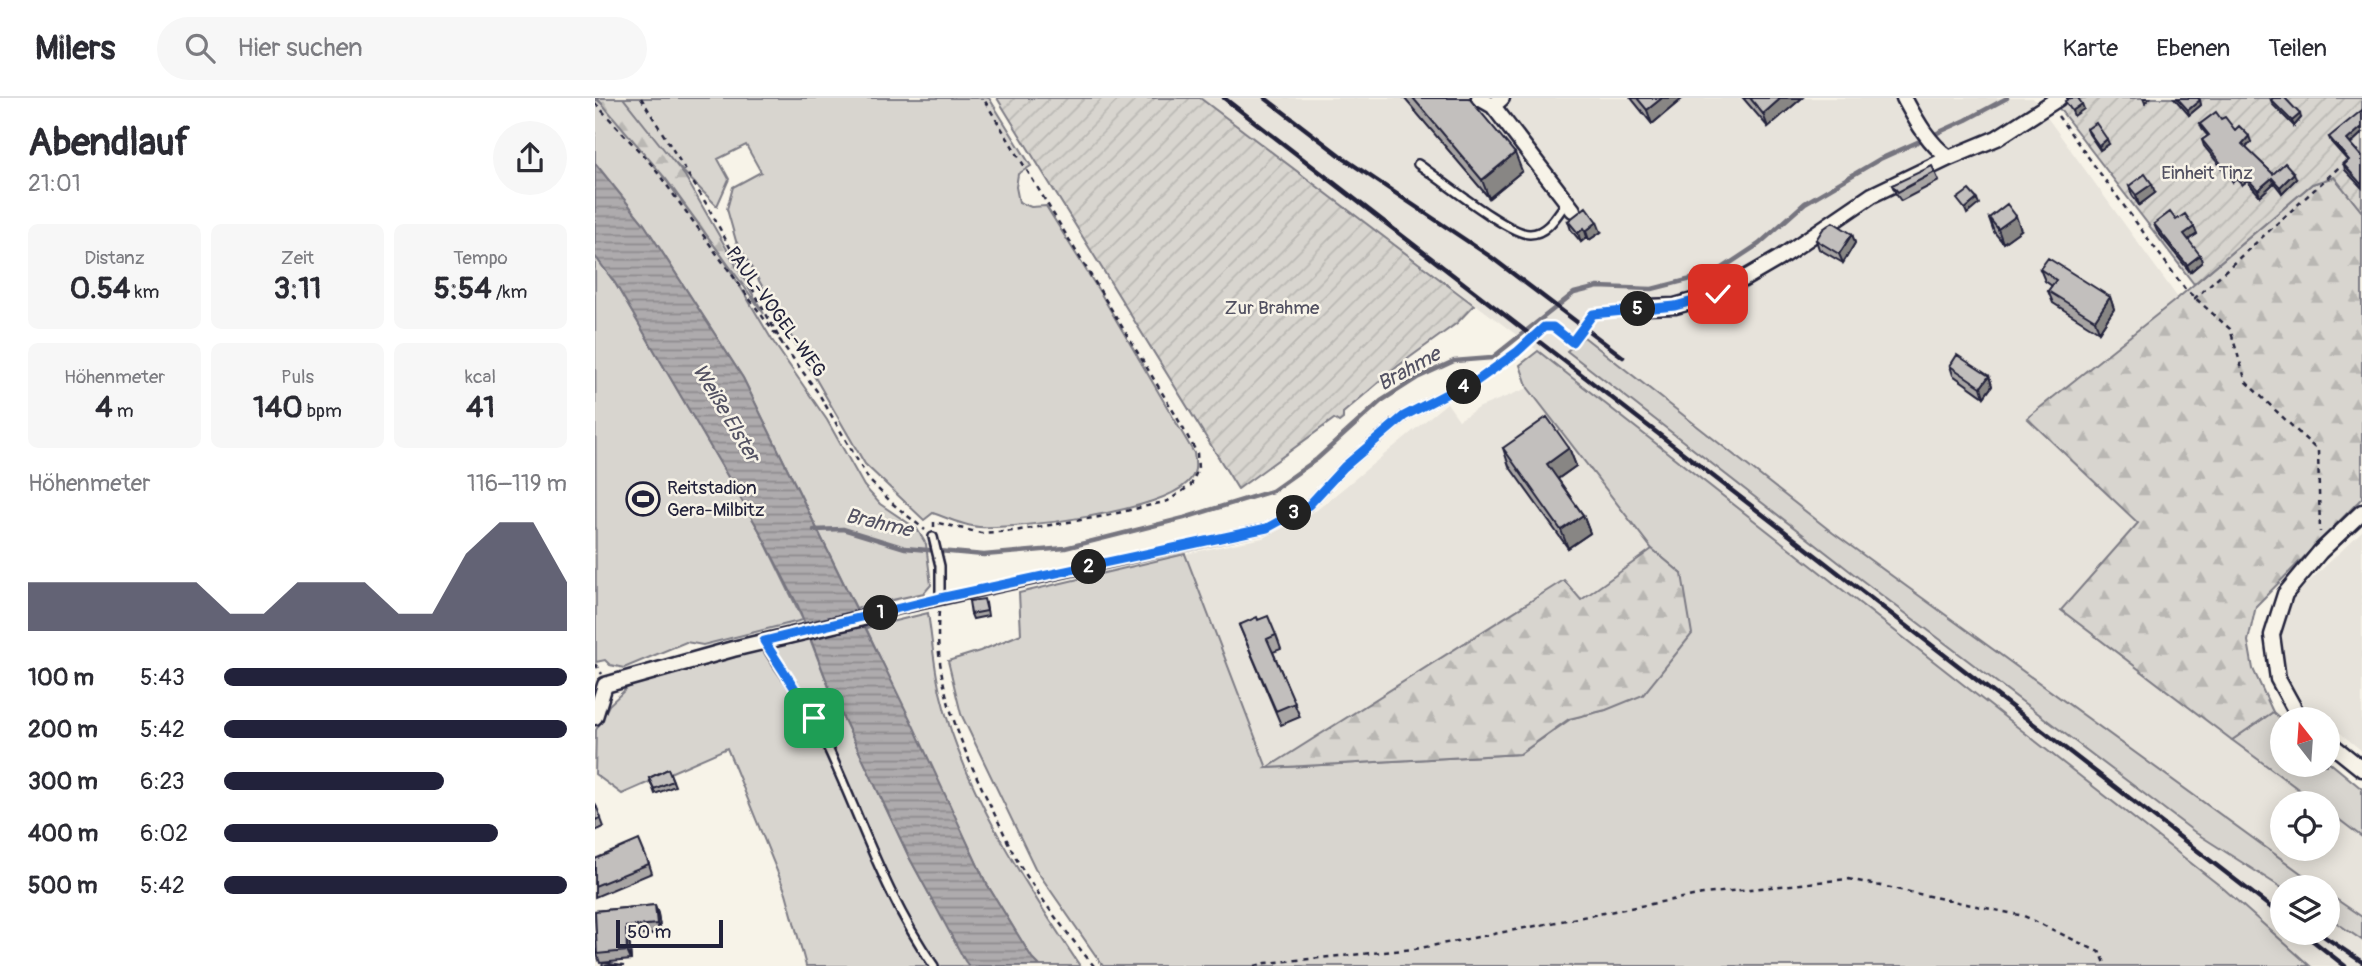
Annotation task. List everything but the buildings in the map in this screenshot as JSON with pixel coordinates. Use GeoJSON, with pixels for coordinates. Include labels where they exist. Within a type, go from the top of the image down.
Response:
{"type":"FeatureCollection","features":[{"type":"Feature","properties":{"kind":"street"},"geometry":{"type":"LineString","coordinates":[[1479,98],[1497,102],[1570,206]]}},
{"type":"Feature","properties":{"kind":"street"},"geometry":{"type":"LineString","coordinates":[[1904,98],[1918,125],[1945,155]]}},
{"type":"Feature","properties":{"kind":"street"},"geometry":{"type":"LineString","coordinates":[[1647,307],[1675,306],[1718,294],[1778,260],[1872,195],[1945,155],[1997,138],[2054,101]]}},
{"type":"Feature","properties":{"kind":"street"},"geometry":{"type":"LineString","coordinates":[[2293,707],[2278,679],[2272,635],[2285,594],[2320,552],[2362,512]]}},
{"type":"Feature","properties":{"kind":"street"},"geometry":{"type":"LineString","coordinates":[[595,717],[605,685],[764,641],[884,613]]}},
{"type":"Feature","properties":{"kind":"street"},"geometry":{"type":"LineString","coordinates":[[2340,751],[2362,769]]}},
{"type":"Feature","properties":{"kind":"lane"},"geometry":{"type":"LineString","coordinates":[[1418,164],[1521,233],[1532,234],[1549,226],[1570,206]]}},
{"type":"Feature","properties":{"kind":"lane"},"geometry":{"type":"LineString","coordinates":[[884,613],[940,598],[1267,528],[1309,505],[1344,467],[1404,416],[1448,393],[1471,385]]}},
{"type":"Feature","properties":{"kind":"lane"},"geometry":{"type":"LineString","coordinates":[[933,537],[940,566],[940,598]]}},
{"type":"Feature","properties":{"kind":"lane"},"geometry":{"type":"LineString","coordinates":[[764,641],[814,718],[888,888],[914,937],[934,966]]}},
{"type":"Feature","properties":{"kind":"path"},"geometry":{"type":"LineString","coordinates":[[641,98],[707,205],[791,358]]}},
{"type":"Feature","properties":{"kind":"path"},"geometry":{"type":"LineString","coordinates":[[933,537],[934,522],[981,533],[1014,531],[1105,516],[1168,501],[1191,485],[1198,469],[1197,453],[1175,414],[1042,191],[983,98]]}},
{"type":"Feature","properties":{"kind":"path"},"geometry":{"type":"LineString","coordinates":[[2054,101],[2194,299],[2230,329],[2246,382],[2318,451],[2320,552]]}},
{"type":"Feature","properties":{"kind":"path","name":"PAUL-VOGEL-WEG"},"geometry":{"type":"LineString","coordinates":[[595,103],[652,165],[818,394],[869,480],[933,537]]}},
{"type":"Feature","properties":{"kind":"path"},"geometry":{"type":"LineString","coordinates":[[2194,299],[2362,147]]}},
{"type":"Feature","properties":{"kind":"path"},"geometry":{"type":"LineString","coordinates":[[1471,385],[1517,352],[1544,327],[1553,327],[1572,342],[1593,314],[1647,307]]}},
{"type":"Feature","properties":{"kind":"path"},"geometry":{"type":"LineString","coordinates":[[940,598],[936,638],[946,697],[963,746],[1020,866],[1072,940],[1094,966]]}},
{"type":"Feature","properties":{"kind":"path"},"geometry":{"type":"LineString","coordinates":[[595,664],[603,676]]}},
{"type":"Feature","properties":{"kind":"path"},"geometry":{"type":"LineString","coordinates":[[1255,966],[1415,949],[1703,894],[1848,879],[2024,916],[2101,953],[2106,966]]}},
{"type":"Feature","properties":{"kind":"shaded area"},"geometry":{"type":"Polygon","coordinates":[[[1200,98],[2033,98],[2178,298],[2027,418],[2138,523],[2061,610],[2270,768],[2270,777],[2283,777],[2301,791],[2270,791],[2270,851],[1833,533],[1584,337],[1567,351],[1855,575],[2196,833],[2270,880],[2270,930],[2224,889],[1538,351],[1200,98]]]}},
{"type":"Feature","properties":{"kind":"shaded area"},"geometry":{"type":"Polygon","coordinates":[[[1528,388],[1652,549],[1581,600],[1563,581],[1267,768],[1185,554],[1263,538],[1317,510],[1447,403],[1459,420],[1478,408],[1528,388]]]}},
{"type":"Feature","properties":{"kind":"shaded area"},"geometry":{"type":"Polygon","coordinates":[[[2362,531],[2362,751],[2340,733],[2340,707],[2306,707],[2284,671],[2279,638],[2292,598],[2362,531]]]}},
{"type":"Feature","properties":{"kind":"shaded area"},"geometry":{"type":"Polygon","coordinates":[[[2340,820],[2362,837],[2362,917],[2340,901],[2340,875],[2303,875],[2284,861],[2340,861],[2340,820]]]}},
{"type":"Feature","properties":{"kind":"shaded area"},"geometry":{"type":"Polygon","coordinates":[[[2340,926],[2362,940],[2362,966],[2310,966],[2287,945],[2340,945],[2340,926]]]}},
{"type":"Feature","properties":{"kind":"green space"},"geometry":{"type":"Polygon","coordinates":[[[595,98],[643,149],[722,256],[772,340],[827,420],[864,486],[880,504],[917,529],[926,544],[931,585],[924,593],[856,608],[743,378],[644,224],[595,163],[595,98]]]}},
{"type":"Feature","properties":{"kind":"green space"},"geometry":{"type":"Polygon","coordinates":[[[597,98],[623,98],[685,176],[764,314],[666,179],[597,98]]]}},
{"type":"Feature","properties":{"kind":"green space"},"geometry":{"type":"Polygon","coordinates":[[[623,98],[989,98],[1031,166],[1018,174],[1016,187],[1019,202],[1031,207],[1046,206],[1194,453],[1193,476],[1171,493],[1148,502],[1088,517],[999,527],[967,525],[933,513],[924,520],[865,464],[736,241],[727,209],[733,187],[761,172],[746,145],[718,159],[729,179],[717,206],[665,153],[623,98]]]}},
{"type":"Feature","properties":{"kind":"green space","name":"Zur Brahme"},"geometry":{"type":"Polygon","coordinates":[[[997,98],[1200,98],[1474,305],[1457,323],[1398,366],[1343,413],[1343,419],[1339,422],[1334,419],[1238,489],[997,98]]]}},
{"type":"Feature","properties":{"kind":"green space","name":"Einheit Tinz"},"geometry":{"type":"Polygon","coordinates":[[[2069,98],[2362,98],[2362,212],[2334,177],[2312,184],[2194,284],[2058,107],[2069,98]]]}},
{"type":"Feature","properties":{"kind":"green space"},"geometry":{"type":"Polygon","coordinates":[[[2334,177],[2362,212],[2362,498],[2256,606],[2248,641],[2253,669],[2271,707],[2270,714],[2232,740],[2061,610],[2138,523],[2027,418],[2178,298],[2312,184],[2334,177]]]}},
{"type":"Feature","properties":{"kind":"green space"},"geometry":{"type":"Polygon","coordinates":[[[595,256],[615,283],[759,530],[803,620],[703,645],[686,642],[624,668],[610,665],[605,660],[596,662],[595,256]]]}},
{"type":"Feature","properties":{"kind":"green space"},"geometry":{"type":"Polygon","coordinates":[[[1584,337],[1833,533],[2270,851],[2270,861],[2284,861],[2303,875],[2270,875],[2270,880],[2196,833],[1855,575],[1567,351],[1584,337]]]}},
{"type":"Feature","properties":{"kind":"green space"},"geometry":{"type":"Polygon","coordinates":[[[1538,351],[2224,889],[2270,930],[2270,945],[2287,945],[2310,966],[1103,966],[1035,868],[961,714],[948,661],[1021,634],[1019,593],[1185,554],[1267,768],[1520,754],[1572,718],[1606,710],[1682,574],[1652,549],[1528,388],[1520,365],[1538,351]]]}},
{"type":"Feature","properties":{"kind":"green space"},"geometry":{"type":"Polygon","coordinates":[[[1652,549],[1682,574],[1692,634],[1643,695],[1606,710],[1569,719],[1520,754],[1267,768],[1564,580],[1581,600],[1652,549]]]}},
{"type":"Feature","properties":{"kind":"green space"},"geometry":{"type":"Polygon","coordinates":[[[928,613],[940,692],[964,764],[998,835],[1038,903],[1080,966],[1040,966],[1032,958],[985,881],[866,628],[928,613]]]}},
{"type":"Feature","properties":{"kind":"green space"},"geometry":{"type":"Polygon","coordinates":[[[810,639],[831,692],[909,857],[969,966],[806,966],[786,893],[727,748],[622,794],[595,774],[596,730],[609,705],[627,688],[648,678],[760,648],[810,639]]]}},
{"type":"Feature","properties":{"kind":"green space"},"geometry":{"type":"Polygon","coordinates":[[[2270,714],[2270,768],[2232,740],[2270,714]]]}},
{"type":"Feature","properties":{"kind":"green space"},"geometry":{"type":"Polygon","coordinates":[[[2340,771],[2362,789],[2362,837],[2340,820],[2340,791],[2301,791],[2282,777],[2340,777],[2340,771]]]}},
{"type":"Feature","properties":{"kind":"green space"},"geometry":{"type":"Polygon","coordinates":[[[2340,902],[2362,917],[2362,940],[2340,925],[2340,902]]]}},
{"type":"Feature","properties":{"kind":"water","name":"Weiße Elster"},"geometry":{"type":"Polygon","coordinates":[[[595,163],[644,224],[743,378],[912,723],[985,881],[1032,958],[1040,966],[969,966],[965,961],[909,857],[831,692],[798,606],[759,530],[615,283],[595,256],[595,163]]]}},
{"type":"Feature","properties":{"kind":"waterway","name":"Brahme"},"geometry":{"type":"LineString","coordinates":[[814,530],[843,529],[905,548],[984,555],[1065,548],[1184,518],[1272,491],[1317,459],[1381,401],[1417,378],[1454,361],[1492,358],[1574,293],[1598,287],[1652,289],[1715,273],[1759,244],[1805,203],[1880,159],[2007,98]]}},
{"type":"Feature","properties":{"kind":"railway"},"geometry":{"type":"LineString","coordinates":[[1224,98],[2270,907]]}},
{"type":"Feature","properties":{"kind":"railway"},"geometry":{"type":"LineString","coordinates":[[1265,98],[1346,160],[1491,257],[1623,357]]}},
{"type":"Feature","properties":{"kind":"railway"},"geometry":{"type":"LineString","coordinates":[[2318,945],[2345,966]]}},
{"type":"Feature","properties":{"kind":"railway"},"geometry":{"type":"LineString","coordinates":[[2337,945],[2362,962]]}},
{"type":"Feature","properties":{"kind":"place","name":"Reitstadion Gera-Milbitz"},"geometry":{"type":"Point","coordinates":[643,499]}},
{"type":"Feature","properties":{"kind":"route"},"geometry":{"type":"LineString","coordinates":[[814,718],[764,641],[940,598],[1267,528],[1309,505],[1344,467],[1404,416],[1448,393],[1471,385],[1517,352],[1544,327],[1553,327],[1572,342],[1593,314],[1675,306],[1718,294]]}}]}
